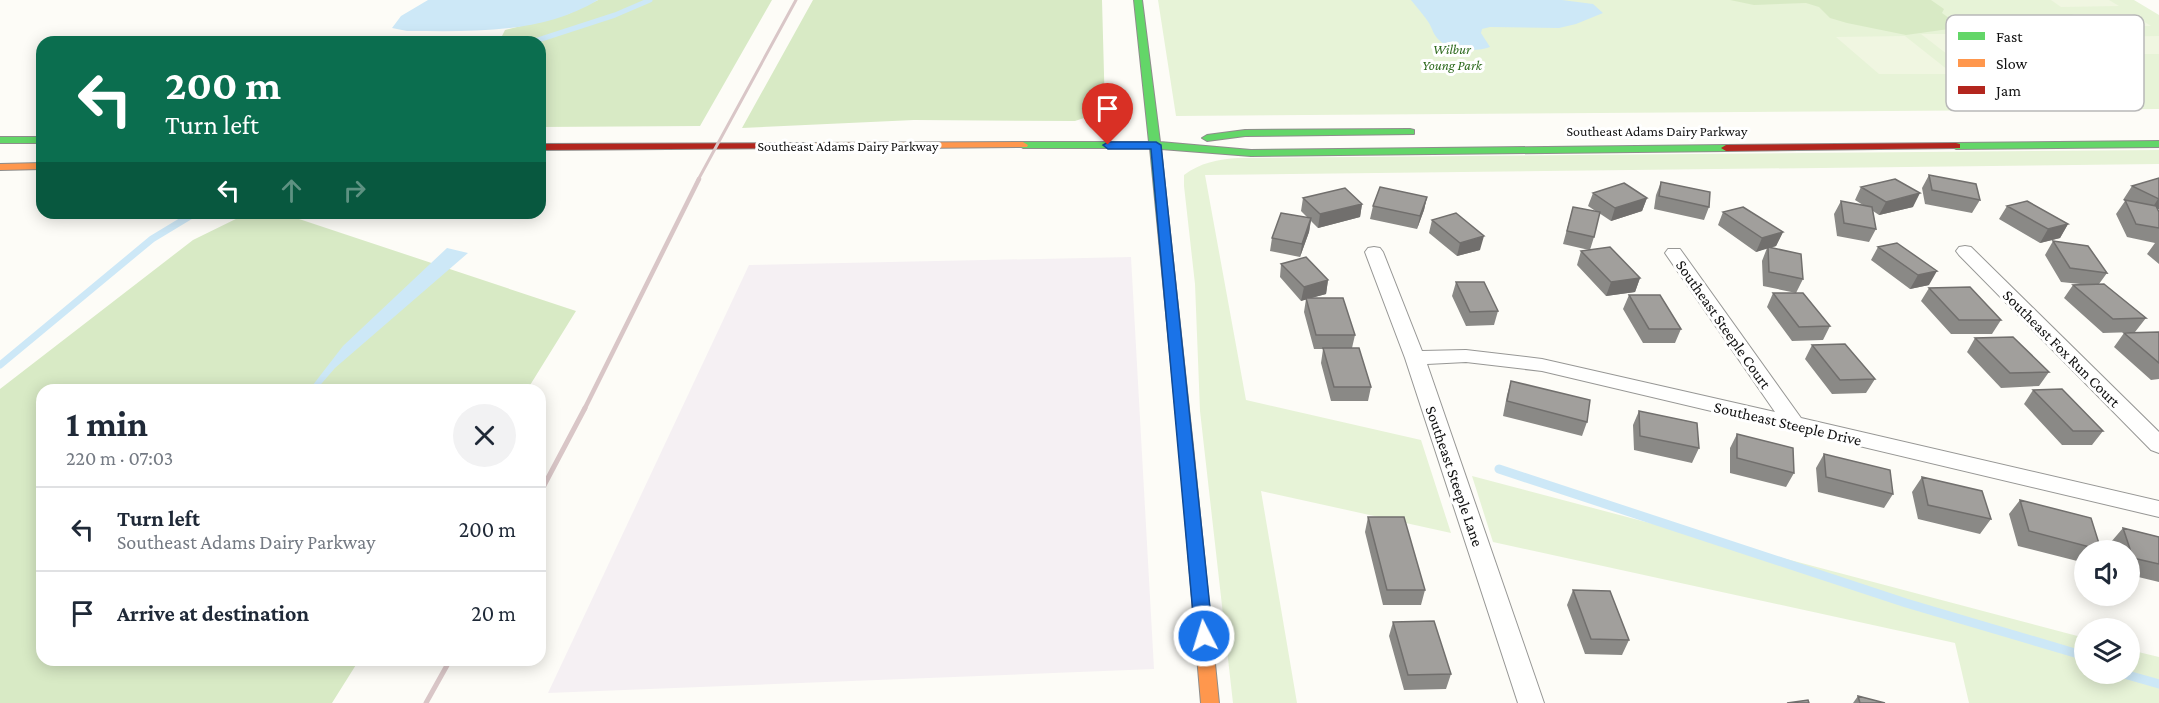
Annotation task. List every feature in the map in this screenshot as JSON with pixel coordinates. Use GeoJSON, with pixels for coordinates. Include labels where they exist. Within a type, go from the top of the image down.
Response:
{"type":"FeatureCollection","features":[{"type":"Feature","properties":{"kind":"main road"},"geometry":{"type":"LineString","coordinates":[[1138,0],[1151,121],[1156,145],[1210,703]]}},
{"type":"Feature","properties":{"kind":"main road","name":"Southeast Adams Dairy Parkway"},"geometry":{"type":"LineString","coordinates":[[1156,145],[1245,133],[1423,132]]}},
{"type":"Feature","properties":{"kind":"main road"},"geometry":{"type":"LineString","coordinates":[[0,140],[36,140]]}},
{"type":"Feature","properties":{"kind":"main road","name":"Southeast Adams Dairy Parkway"},"geometry":{"type":"LineString","coordinates":[[546,147],[1156,145],[1251,153],[2159,144]]}},
{"type":"Feature","properties":{"kind":"main road"},"geometry":{"type":"LineString","coordinates":[[0,166],[36,166]]}},
{"type":"Feature","properties":{"kind":"street","name":"Southeast Fox Run Court"},"geometry":{"type":"LineString","coordinates":[[1965,251],[2159,445]]}},
{"type":"Feature","properties":{"kind":"street","name":"Southeast Steeple Lane"},"geometry":{"type":"LineString","coordinates":[[1374,252],[1415,358],[1531,703]]}},
{"type":"Feature","properties":{"kind":"street","name":"Southeast Steeple Court"},"geometry":{"type":"LineString","coordinates":[[1674,252],[1795,425]]}},
{"type":"Feature","properties":{"kind":"street","name":"Southeast Steeple Drive"},"geometry":{"type":"LineString","coordinates":[[1415,358],[1466,356],[1542,365],[2159,509]]}},
{"type":"Feature","properties":{"kind":"shaded area"},"geometry":{"type":"Polygon","coordinates":[[[1131,257],[1154,669],[548,693],[749,265],[1131,257]]]}},
{"type":"Feature","properties":{"kind":"green space"},"geometry":{"type":"Polygon","coordinates":[[[598,0],[772,0],[700,126],[546,127],[546,36],[502,36],[505,30],[568,14],[598,0]]]}},
{"type":"Feature","properties":{"kind":"green space"},"geometry":{"type":"Polygon","coordinates":[[[813,0],[1102,0],[1105,111],[1075,121],[914,120],[742,128],[813,0]]]}},
{"type":"Feature","properties":{"kind":"green space","name":"Wilbur Young Park"},"geometry":{"type":"Polygon","coordinates":[[[1158,0],[2134,0],[2159,15],[2159,109],[2144,109],[2144,15],[1946,15],[1946,111],[1176,116],[1158,0]]]}},
{"type":"Feature","properties":{"kind":"green space"},"geometry":{"type":"Polygon","coordinates":[[[1730,0],[1931,0],[1944,9],[1942,13],[1946,16],[1946,29],[1906,35],[1830,18],[1819,7],[1806,3],[1754,5],[1730,0]]]}},
{"type":"Feature","properties":{"kind":"green space"},"geometry":{"type":"Polygon","coordinates":[[[2051,0],[2109,0],[2119,6],[2061,7],[2051,0]]]}},
{"type":"Feature","properties":{"kind":"green space"},"geometry":{"type":"Polygon","coordinates":[[[2072,14],[2134,15],[2074,15],[2072,14]]]}},
{"type":"Feature","properties":{"kind":"green space"},"geometry":{"type":"Polygon","coordinates":[[[1921,34],[1946,34],[1946,53],[1921,34]]]}},
{"type":"Feature","properties":{"kind":"green space"},"geometry":{"type":"Polygon","coordinates":[[[1905,36],[1946,68],[1946,74],[1879,74],[1836,37],[1905,36]]]}},
{"type":"Feature","properties":{"kind":"green space"},"geometry":{"type":"Polygon","coordinates":[[[2144,36],[2159,36],[2159,54],[2144,54],[2144,36]]]}},
{"type":"Feature","properties":{"kind":"green space"},"geometry":{"type":"Polygon","coordinates":[[[2159,150],[2159,164],[1205,175],[1246,400],[1421,440],[1451,533],[1261,491],[1297,703],[1233,703],[1200,411],[1195,284],[1184,186],[1184,175],[1196,167],[1223,159],[1238,158],[2159,150]]]}},
{"type":"Feature","properties":{"kind":"green space"},"geometry":{"type":"Polygon","coordinates":[[[236,219],[299,219],[576,311],[531,384],[36,384],[36,666],[355,666],[332,703],[0,703],[0,389],[193,240],[236,219]]]}},
{"type":"Feature","properties":{"kind":"green space"},"geometry":{"type":"Polygon","coordinates":[[[1472,476],[2074,635],[2074,684],[2140,684],[2140,652],[2159,657],[2159,703],[1969,703],[1955,643],[1493,542],[1472,476]]]}},
{"type":"Feature","properties":{"kind":"water"},"geometry":{"type":"Polygon","coordinates":[[[428,0],[598,0],[553,20],[505,29],[407,31],[392,28],[401,16],[428,0]]]}},
{"type":"Feature","properties":{"kind":"water"},"geometry":{"type":"Polygon","coordinates":[[[1411,0],[1562,0],[1593,4],[1603,13],[1559,28],[1490,27],[1482,29],[1481,33],[1490,47],[1464,50],[1444,44],[1439,40],[1411,0]]]}},
{"type":"Feature","properties":{"kind":"water"},"geometry":{"type":"Polygon","coordinates":[[[447,248],[468,253],[335,368],[321,384],[314,384],[343,346],[447,248]]]}},
{"type":"Feature","properties":{"kind":"building"},"geometry":{"type":"Polygon","coordinates":[[[1929,175],[1976,184],[1980,200],[1932,190],[1929,175]]]}},
{"type":"Feature","properties":{"kind":"building"},"geometry":{"type":"Polygon","coordinates":[[[2159,178],[2159,199],[2132,186],[2159,178]]]}},
{"type":"Feature","properties":{"kind":"building"},"geometry":{"type":"Polygon","coordinates":[[[1895,179],[1920,193],[1886,202],[1861,187],[1895,179]]]}},
{"type":"Feature","properties":{"kind":"building"},"geometry":{"type":"Polygon","coordinates":[[[1661,182],[1710,192],[1709,207],[1659,196],[1661,182]]]}},
{"type":"Feature","properties":{"kind":"building"},"geometry":{"type":"Polygon","coordinates":[[[1624,183],[1647,198],[1615,208],[1593,193],[1624,183]]]}},
{"type":"Feature","properties":{"kind":"building"},"geometry":{"type":"Polygon","coordinates":[[[1380,187],[1427,197],[1420,216],[1373,206],[1380,187]]]}},
{"type":"Feature","properties":{"kind":"building"},"geometry":{"type":"Polygon","coordinates":[[[1345,188],[1362,204],[1320,214],[1303,198],[1345,188]]]}},
{"type":"Feature","properties":{"kind":"building"},"geometry":{"type":"Polygon","coordinates":[[[2125,200],[2156,206],[2159,212],[2159,228],[2136,224],[2125,200]]]}},
{"type":"Feature","properties":{"kind":"building"},"geometry":{"type":"Polygon","coordinates":[[[1841,201],[1872,207],[1876,229],[1844,223],[1841,201]]]}},
{"type":"Feature","properties":{"kind":"building"},"geometry":{"type":"Polygon","coordinates":[[[2027,201],[2068,224],[2048,229],[2007,206],[2027,201]]]}},
{"type":"Feature","properties":{"kind":"building"},"geometry":{"type":"Polygon","coordinates":[[[1573,207],[1600,212],[1594,237],[1567,231],[1573,207]]]}},
{"type":"Feature","properties":{"kind":"building"},"geometry":{"type":"Polygon","coordinates":[[[1743,207],[1783,232],[1762,238],[1723,212],[1743,207]]]}},
{"type":"Feature","properties":{"kind":"building"},"geometry":{"type":"Polygon","coordinates":[[[1281,213],[1311,218],[1302,244],[1272,238],[1281,213]]]}},
{"type":"Feature","properties":{"kind":"building"},"geometry":{"type":"Polygon","coordinates":[[[1456,213],[1484,236],[1460,243],[1432,220],[1456,213]]]}},
{"type":"Feature","properties":{"kind":"building"},"geometry":{"type":"Polygon","coordinates":[[[2053,241],[2088,246],[2107,273],[2070,268],[2053,241]]]}},
{"type":"Feature","properties":{"kind":"building"},"geometry":{"type":"Polygon","coordinates":[[[1897,243],[1937,271],[1918,275],[1878,247],[1897,243]]]}},
{"type":"Feature","properties":{"kind":"building"},"geometry":{"type":"Polygon","coordinates":[[[1610,247],[1640,278],[1611,282],[1581,251],[1610,247]]]}},
{"type":"Feature","properties":{"kind":"building"},"geometry":{"type":"Polygon","coordinates":[[[1768,247],[1801,254],[1803,279],[1769,272],[1768,247]]]}},
{"type":"Feature","properties":{"kind":"building"},"geometry":{"type":"Polygon","coordinates":[[[1306,257],[1328,280],[1304,287],[1281,264],[1306,257]]]}},
{"type":"Feature","properties":{"kind":"building"},"geometry":{"type":"Polygon","coordinates":[[[1456,282],[1484,282],[1498,311],[1470,312],[1456,282]]]}},
{"type":"Feature","properties":{"kind":"building"},"geometry":{"type":"Polygon","coordinates":[[[2104,284],[2146,318],[2113,319],[2073,285],[2104,284]]]}},
{"type":"Feature","properties":{"kind":"building"},"geometry":{"type":"Polygon","coordinates":[[[1970,287],[2001,320],[1959,320],[1929,288],[1970,287]]]}},
{"type":"Feature","properties":{"kind":"building"},"geometry":{"type":"Polygon","coordinates":[[[1773,293],[1803,293],[1830,326],[1799,327],[1773,293]]]}},
{"type":"Feature","properties":{"kind":"building"},"geometry":{"type":"Polygon","coordinates":[[[1629,295],[1660,295],[1681,329],[1649,329],[1629,295]]]}},
{"type":"Feature","properties":{"kind":"building"},"geometry":{"type":"Polygon","coordinates":[[[1306,298],[1343,298],[1355,335],[1316,335],[1306,298]]]}},
{"type":"Feature","properties":{"kind":"building"},"geometry":{"type":"Polygon","coordinates":[[[2159,332],[2159,363],[2124,333],[2159,332]]]}},
{"type":"Feature","properties":{"kind":"building"},"geometry":{"type":"Polygon","coordinates":[[[2013,337],[2049,372],[2010,373],[1975,338],[2013,337]]]}},
{"type":"Feature","properties":{"kind":"building"},"geometry":{"type":"Polygon","coordinates":[[[1845,344],[1875,379],[1840,380],[1812,345],[1845,344]]]}},
{"type":"Feature","properties":{"kind":"building"},"geometry":{"type":"Polygon","coordinates":[[[1323,348],[1359,348],[1371,387],[1334,387],[1323,348]]]}},
{"type":"Feature","properties":{"kind":"building"},"geometry":{"type":"Polygon","coordinates":[[[1511,381],[1590,400],[1587,422],[1507,401],[1511,381]]]}},
{"type":"Feature","properties":{"kind":"building"},"geometry":{"type":"Polygon","coordinates":[[[2062,389],[2103,431],[2073,431],[2033,390],[2062,389]]]}},
{"type":"Feature","properties":{"kind":"building"},"geometry":{"type":"Polygon","coordinates":[[[1639,411],[1697,423],[1699,448],[1640,436],[1639,411]]]}},
{"type":"Feature","properties":{"kind":"building"},"geometry":{"type":"Polygon","coordinates":[[[1737,434],[1793,448],[1794,473],[1737,458],[1737,434]]]}},
{"type":"Feature","properties":{"kind":"building"},"geometry":{"type":"Polygon","coordinates":[[[1824,454],[1890,470],[1893,494],[1826,477],[1824,454]]]}},
{"type":"Feature","properties":{"kind":"building"},"geometry":{"type":"Polygon","coordinates":[[[1922,477],[1982,491],[1991,519],[1928,505],[1922,477]]]}},
{"type":"Feature","properties":{"kind":"building"},"geometry":{"type":"Polygon","coordinates":[[[2020,500],[2091,518],[2098,540],[2074,540],[2074,543],[2029,531],[2020,500]]]}},
{"type":"Feature","properties":{"kind":"building"},"geometry":{"type":"Polygon","coordinates":[[[1368,517],[1404,517],[1425,590],[1387,590],[1368,517]]]}},
{"type":"Feature","properties":{"kind":"building"},"geometry":{"type":"Polygon","coordinates":[[[2123,528],[2159,537],[2159,564],[2140,560],[2140,540],[2127,540],[2123,528]]]}},
{"type":"Feature","properties":{"kind":"building"},"geometry":{"type":"Polygon","coordinates":[[[1573,590],[1610,591],[1629,640],[1591,639],[1573,590]]]}},
{"type":"Feature","properties":{"kind":"building"},"geometry":{"type":"Polygon","coordinates":[[[1434,621],[1451,674],[1408,675],[1393,622],[1434,621]]]}},
{"type":"Feature","properties":{"kind":"building"},"geometry":{"type":"Polygon","coordinates":[[[1858,696],[1885,703],[1860,703],[1858,696]]]}},
{"type":"Feature","properties":{"kind":"building"},"geometry":{"type":"Polygon","coordinates":[[[1808,700],[1809,703],[1787,703],[1808,700]]]}},
{"type":"Feature","properties":{"kind":"waterway"},"geometry":{"type":"LineString","coordinates":[[546,37],[615,15],[650,0]]}},
{"type":"Feature","properties":{"kind":"waterway"},"geometry":{"type":"LineString","coordinates":[[0,365],[152,239],[185,219]]}},
{"type":"Feature","properties":{"kind":"waterway"},"geometry":{"type":"LineString","coordinates":[[1499,469],[1906,603],[2074,653]]}},
{"type":"Feature","properties":{"kind":"waterway"},"geometry":{"type":"LineString","coordinates":[[2140,679],[2159,684]]}},
{"type":"Feature","properties":{"kind":"railway"},"geometry":{"type":"LineString","coordinates":[[698,180],[796,0]]}},
{"type":"Feature","properties":{"kind":"railway"},"geometry":{"type":"LineString","coordinates":[[585,408],[699,179]]}},
{"type":"Feature","properties":{"kind":"railway"},"geometry":{"type":"LineString","coordinates":[[546,482],[585,408]]}},
{"type":"Feature","properties":{"kind":"railway"},"geometry":{"type":"LineString","coordinates":[[426,703],[447,666]]}},
{"type":"Feature","properties":{"kind":"traffic: fast"},"geometry":{"type":"LineString","coordinates":[[1138,0],[1151,121],[1159,167],[1186,446]]}},
{"type":"Feature","properties":{"kind":"traffic: fast"},"geometry":{"type":"LineString","coordinates":[[1207,138],[1245,133],[1410,132]]}},
{"type":"Feature","properties":{"kind":"traffic: fast"},"geometry":{"type":"LineString","coordinates":[[0,140],[36,140]]}},
{"type":"Feature","properties":{"kind":"traffic: fast"},"geometry":{"type":"LineString","coordinates":[[1956,146],[2159,144]]}},
{"type":"Feature","properties":{"kind":"traffic: fast"},"geometry":{"type":"LineString","coordinates":[[1023,145],[1156,145],[1251,153],[1726,148]]}},
{"type":"Feature","properties":{"kind":"traffic: slow"},"geometry":{"type":"LineString","coordinates":[[808,146],[1023,145]]}},
{"type":"Feature","properties":{"kind":"traffic: slow"},"geometry":{"type":"LineString","coordinates":[[0,167],[36,166]]}},
{"type":"Feature","properties":{"kind":"traffic: slow"},"geometry":{"type":"LineString","coordinates":[[1186,446],[1210,703]]}},
{"type":"Feature","properties":{"kind":"traffic: jam"},"geometry":{"type":"LineString","coordinates":[[546,147],[808,146]]}},
{"type":"Feature","properties":{"kind":"traffic: jam"},"geometry":{"type":"LineString","coordinates":[[1726,148],[1956,146]]}},
{"type":"Feature","properties":{"kind":"route"},"geometry":{"type":"LineString","coordinates":[[1108,145],[1156,145],[1204,636]]}}]}
